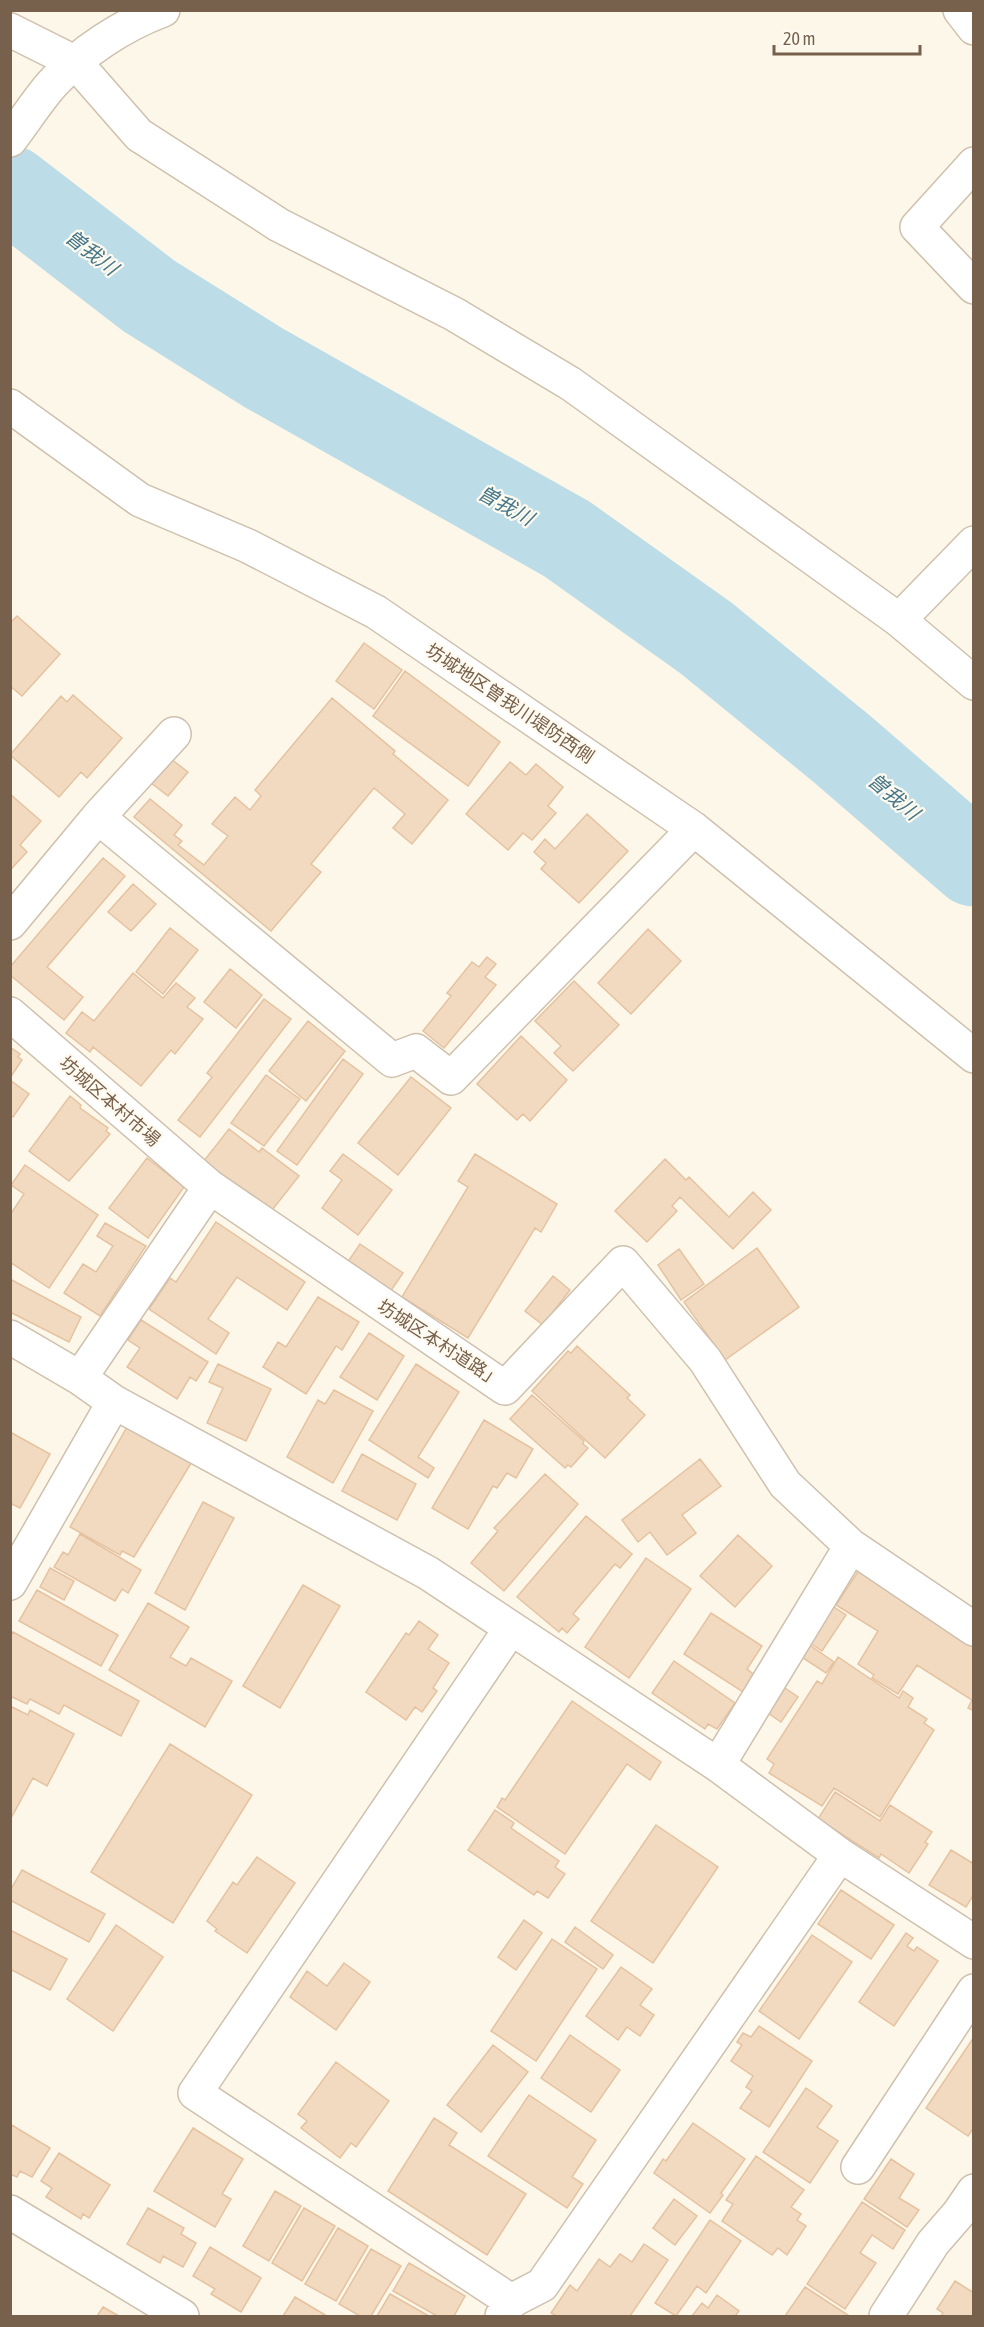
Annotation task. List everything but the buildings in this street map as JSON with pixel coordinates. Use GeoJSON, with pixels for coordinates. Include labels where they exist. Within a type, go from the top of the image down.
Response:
{"type":"FeatureCollection","features":[{"type":"Feature","properties":{"kind":"street"},"geometry":{"type":"LineString","coordinates":[[10,140],[52,85],[76,63],[134,21],[163,10]]}},
{"type":"Feature","properties":{"kind":"street"},"geometry":{"type":"LineString","coordinates":[[960,10],[974,28]]}},
{"type":"Feature","properties":{"kind":"street"},"geometry":{"type":"LineString","coordinates":[[10,30],[76,63],[139,135],[279,225],[454,314],[571,384],[899,620],[974,682]]}},
{"type":"Feature","properties":{"kind":"street"},"geometry":{"type":"LineString","coordinates":[[974,164],[917,227],[974,286]]}},
{"type":"Feature","properties":{"kind":"street","name":"坊城地区曽我川堤防西側"},"geometry":{"type":"LineString","coordinates":[[10,406],[140,500],[248,546],[376,612],[694,829],[974,1056]]}},
{"type":"Feature","properties":{"kind":"street"},"geometry":{"type":"LineString","coordinates":[[899,620],[974,543]]}},
{"type":"Feature","properties":{"kind":"street"},"geometry":{"type":"LineString","coordinates":[[10,923],[98,817],[174,734]]}},
{"type":"Feature","properties":{"kind":"street"},"geometry":{"type":"LineString","coordinates":[[98,817],[392,1060],[417,1051],[452,1078],[694,829]]}},
{"type":"Feature","properties":{"kind":"street","name":"坊城区本村市場"},"geometry":{"type":"LineString","coordinates":[[10,1014],[210,1187]]}},
{"type":"Feature","properties":{"kind":"street"},"geometry":{"type":"LineString","coordinates":[[80,1378],[210,1187]]}},
{"type":"Feature","properties":{"kind":"street","name":"坊城区本村道路」"},"geometry":{"type":"LineString","coordinates":[[210,1187],[506,1388],[623,1263],[705,1360],[785,1484],[852,1546]]}},
{"type":"Feature","properties":{"kind":"street"},"geometry":{"type":"LineString","coordinates":[[10,1337],[80,1378],[114,1402],[428,1573],[718,1765],[840,1855],[974,1942]]}},
{"type":"Feature","properties":{"kind":"street"},"geometry":{"type":"LineString","coordinates":[[10,1583],[114,1402]]}},
{"type":"Feature","properties":{"kind":"street"},"geometry":{"type":"LineString","coordinates":[[718,1765],[852,1546],[974,1629]]}},
{"type":"Feature","properties":{"kind":"street"},"geometry":{"type":"LineString","coordinates":[[512,1628],[195,2093],[506,2309],[542,2285],[840,1855]]}},
{"type":"Feature","properties":{"kind":"street"},"geometry":{"type":"LineString","coordinates":[[858,2167],[974,1991]]}},
{"type":"Feature","properties":{"kind":"street"},"geometry":{"type":"LineString","coordinates":[[886,2316],[933,2243],[959,2213],[974,2191]]}},
{"type":"Feature","properties":{"kind":"street"},"geometry":{"type":"LineString","coordinates":[[10,2212],[182,2316]]}},
{"type":"Feature","properties":{"kind":"waterway","name":"曽我川"},"geometry":{"type":"LineString","coordinates":[[10,189],[149,296],[264,368],[567,539],[706,638],[842,749],[974,863]]}}]}
